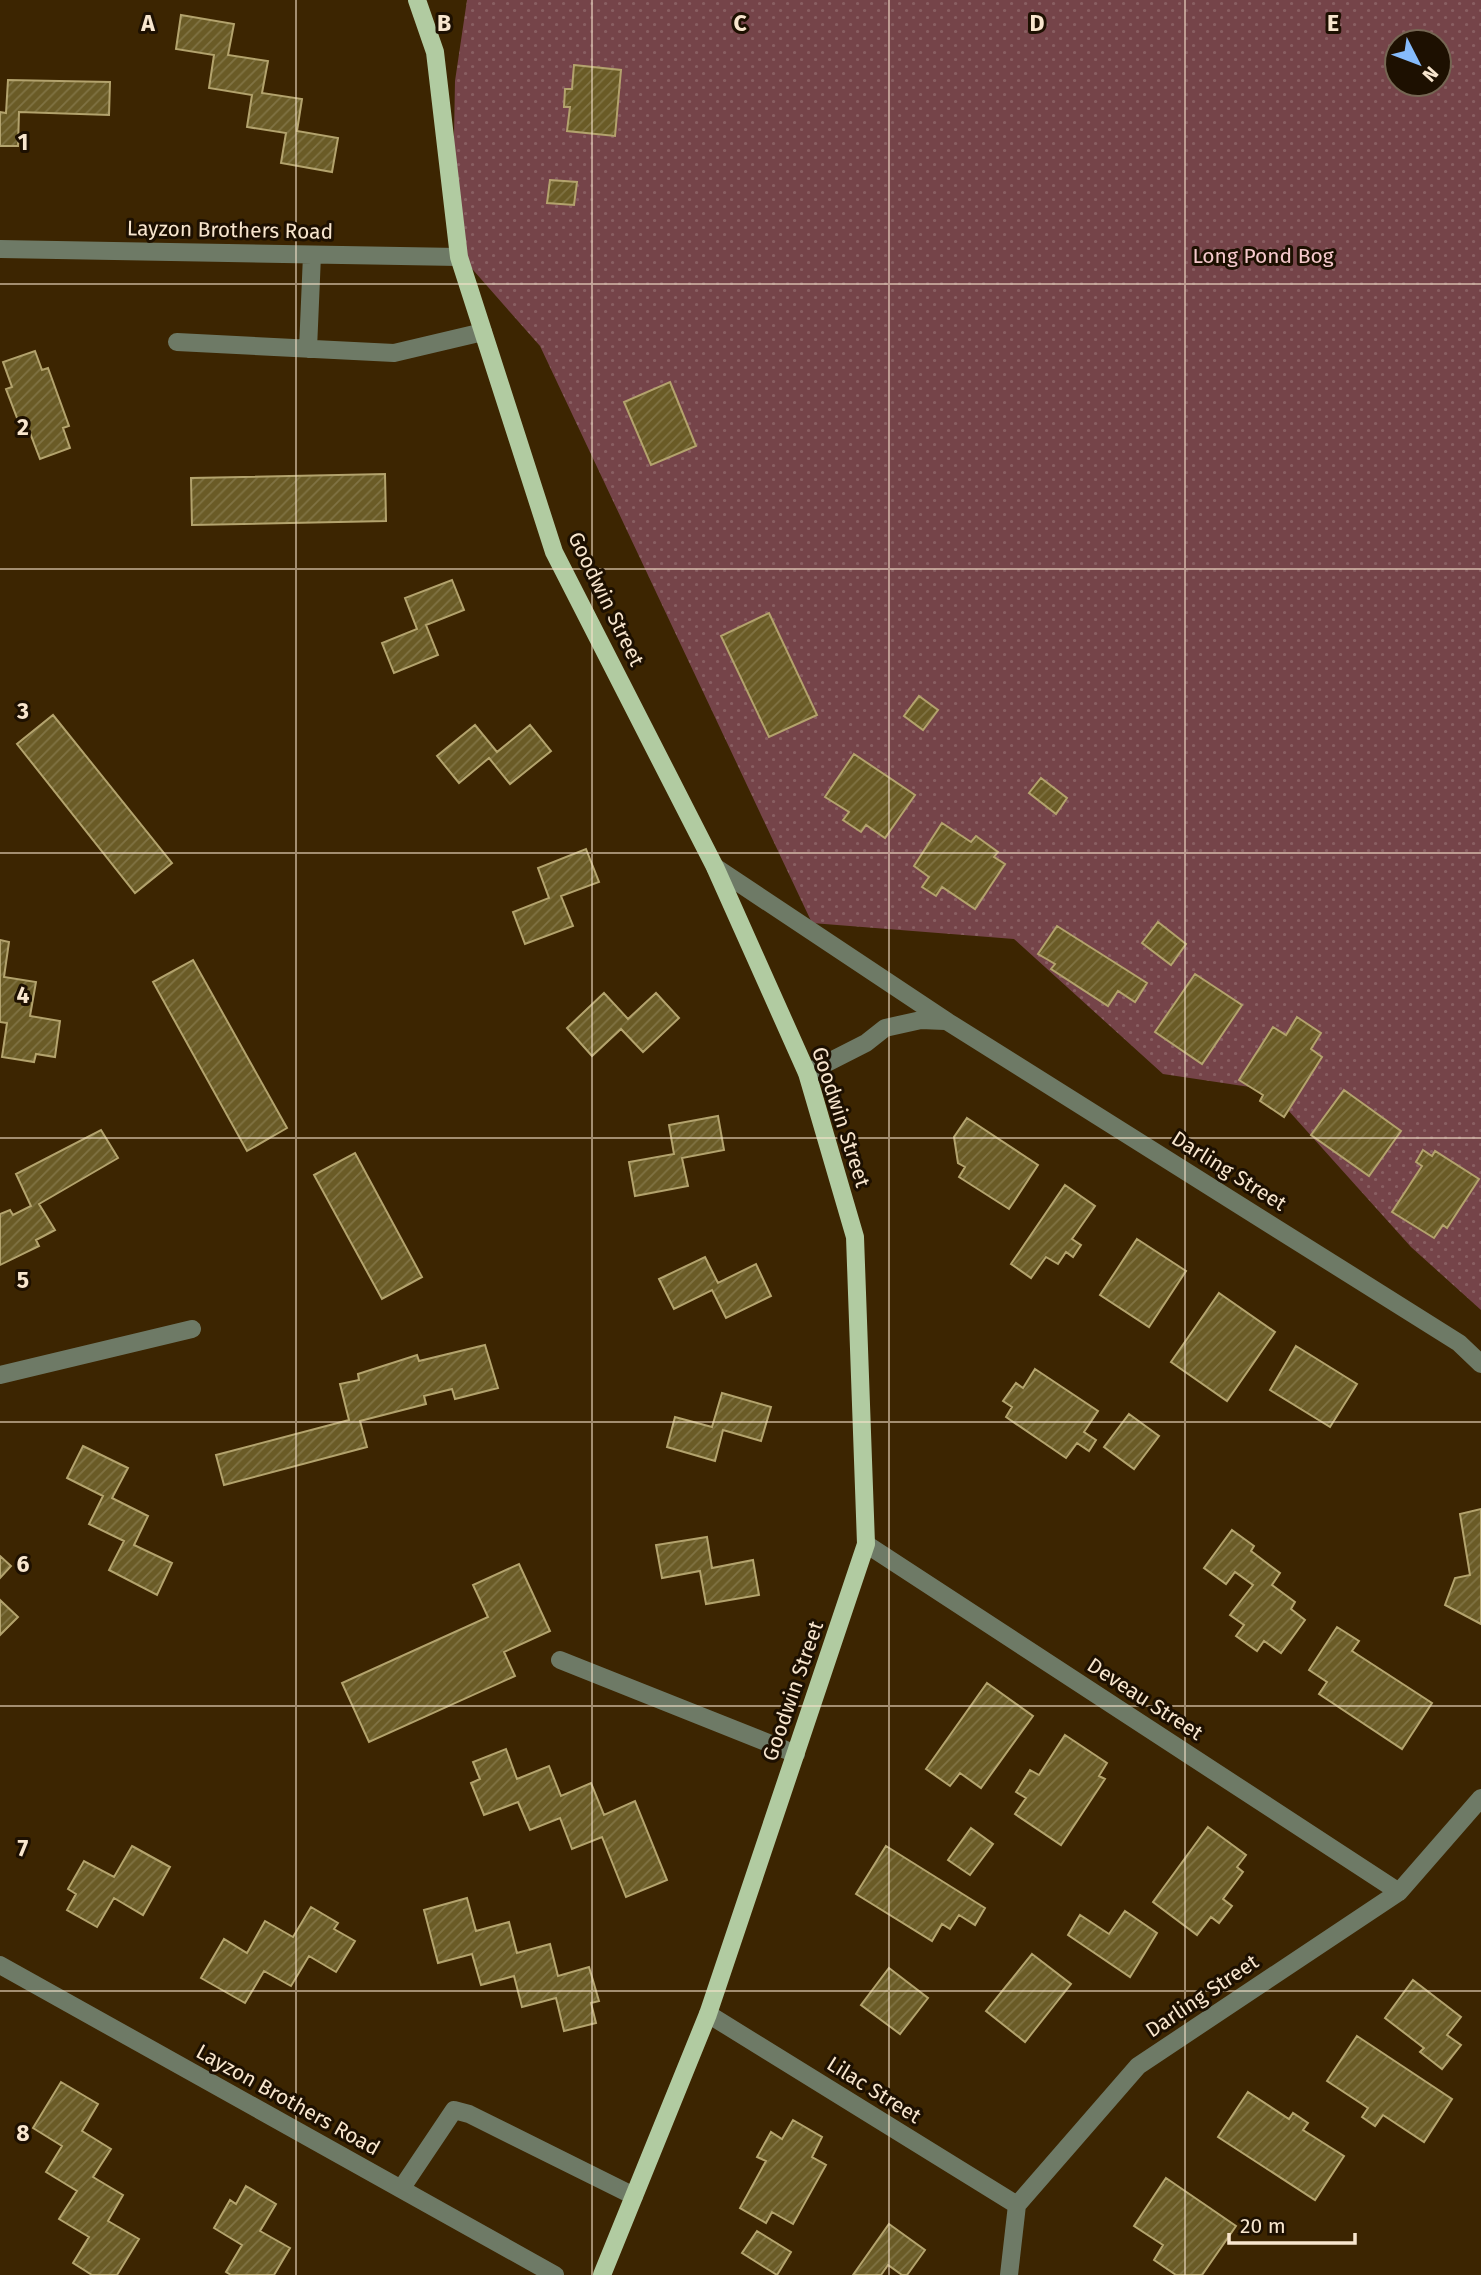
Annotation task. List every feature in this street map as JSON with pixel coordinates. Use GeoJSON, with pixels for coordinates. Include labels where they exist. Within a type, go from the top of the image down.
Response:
{"type":"FeatureCollection","features":[{"type":"Feature","properties":{"kind":"main road","name":"Goodwin Street"},"geometry":{"type":"LineString","coordinates":[[418,0],[435,52],[459,257],[554,552],[715,867],[807,1073],[855,1237],[866,1545],[708,2014],[602,2275]]}},
{"type":"Feature","properties":{"kind":"street","name":"Layzon Brothers Road"},"geometry":{"type":"LineString","coordinates":[[0,249],[459,257]]}},
{"type":"Feature","properties":{"kind":"street"},"geometry":{"type":"LineString","coordinates":[[308,349],[312,255]]}},
{"type":"Feature","properties":{"kind":"street"},"geometry":{"type":"LineString","coordinates":[[177,342],[394,353],[483,332]]}},
{"type":"Feature","properties":{"kind":"street","name":"Darling Street"},"geometry":{"type":"LineString","coordinates":[[715,867],[948,1022],[1458,1343],[1481,1364]]}},
{"type":"Feature","properties":{"kind":"street"},"geometry":{"type":"LineString","coordinates":[[807,1073],[866,1042],[885,1028],[921,1020],[948,1022]]}},
{"type":"Feature","properties":{"kind":"street"},"geometry":{"type":"LineString","coordinates":[[0,1375],[192,1329]]}},
{"type":"Feature","properties":{"kind":"street","name":"Deveau Street"},"geometry":{"type":"LineString","coordinates":[[866,1545],[1399,1892]]}},
{"type":"Feature","properties":{"kind":"street"},"geometry":{"type":"LineString","coordinates":[[560,1660],[796,1754]]}},
{"type":"Feature","properties":{"kind":"street","name":"Darling Street"},"geometry":{"type":"LineString","coordinates":[[1017,2205],[1138,2066],[1399,1892],[1481,1798]]}},
{"type":"Feature","properties":{"kind":"street","name":"Layzon Brothers Road"},"geometry":{"type":"LineString","coordinates":[[0,1965],[555,2275]]}},
{"type":"Feature","properties":{"kind":"street","name":"Lilac Street"},"geometry":{"type":"LineString","coordinates":[[708,2014],[1017,2205]]}},
{"type":"Feature","properties":{"kind":"street"},"geometry":{"type":"LineString","coordinates":[[401,2189],[454,2110],[470,2114],[635,2196]]}},
{"type":"Feature","properties":{"kind":"street"},"geometry":{"type":"LineString","coordinates":[[1009,2275],[1017,2205]]}},
{"type":"Feature","properties":{"kind":"green space","name":"Long Pond Bog"},"geometry":{"type":"Polygon","coordinates":[[[467,0],[1481,0],[1481,1310],[1411,1247],[1270,1090],[1163,1074],[1014,939],[812,923],[540,346],[452,246],[455,81],[467,0]]]}},
{"type":"Feature","properties":{"kind":"building"},"geometry":{"type":"Polygon","coordinates":[[[181,15],[234,24],[228,55],[268,61],[262,93],[302,99],[297,131],[338,138],[332,172],[281,163],[286,133],[247,127],[252,95],[209,88],[214,55],[176,49],[181,15]]]}},
{"type":"Feature","properties":{"kind":"building"},"geometry":{"type":"Polygon","coordinates":[[[574,65],[621,70],[615,136],[567,131],[570,107],[564,107],[565,89],[572,89],[574,65]]]}},
{"type":"Feature","properties":{"kind":"building"},"geometry":{"type":"Polygon","coordinates":[[[8,80],[110,82],[109,115],[19,112],[18,146],[0,146],[0,112],[6,113],[8,80]]]}},
{"type":"Feature","properties":{"kind":"building"},"geometry":{"type":"Polygon","coordinates":[[[550,180],[577,182],[574,205],[547,203],[550,180]]]}},
{"type":"Feature","properties":{"kind":"building"},"geometry":{"type":"Polygon","coordinates":[[[35,351],[42,370],[48,368],[69,426],[63,428],[70,448],[40,459],[30,433],[24,436],[6,389],[12,387],[3,362],[35,351]]]}},
{"type":"Feature","properties":{"kind":"building"},"geometry":{"type":"Polygon","coordinates":[[[670,382],[696,446],[651,465],[624,402],[670,382]]]}},
{"type":"Feature","properties":{"kind":"building"},"geometry":{"type":"Polygon","coordinates":[[[385,474],[386,521],[192,525],[191,478],[385,474]]]}},
{"type":"Feature","properties":{"kind":"building"},"geometry":{"type":"Polygon","coordinates":[[[452,580],[464,610],[426,625],[438,655],[394,673],[382,643],[417,629],[405,598],[452,580]]]}},
{"type":"Feature","properties":{"kind":"building"},"geometry":{"type":"Polygon","coordinates":[[[769,613],[817,715],[769,737],[721,636],[769,613]]]}},
{"type":"Feature","properties":{"kind":"building"},"geometry":{"type":"Polygon","coordinates":[[[919,696],[938,710],[923,730],[904,716],[919,696]]]}},
{"type":"Feature","properties":{"kind":"building"},"geometry":{"type":"Polygon","coordinates":[[[53,715],[172,863],[135,893],[17,744],[53,715]]]}},
{"type":"Feature","properties":{"kind":"building"},"geometry":{"type":"Polygon","coordinates":[[[475,725],[497,752],[530,725],[551,751],[510,784],[489,758],[459,783],[437,756],[475,725]]]}},
{"type":"Feature","properties":{"kind":"building"},"geometry":{"type":"Polygon","coordinates":[[[854,754],[915,795],[885,838],[866,825],[861,832],[843,820],[849,812],[825,797],[854,754]]]}},
{"type":"Feature","properties":{"kind":"building"},"geometry":{"type":"Polygon","coordinates":[[[1041,778],[1067,798],[1056,814],[1029,793],[1041,778]]]}},
{"type":"Feature","properties":{"kind":"building"},"geometry":{"type":"Polygon","coordinates":[[[942,823],[971,842],[976,836],[998,852],[994,857],[1005,864],[975,909],[942,887],[936,896],[922,887],[929,877],[914,866],[942,823]]]}},
{"type":"Feature","properties":{"kind":"building"},"geometry":{"type":"Polygon","coordinates":[[[586,849],[599,882],[561,896],[573,926],[525,944],[513,912],[549,898],[538,868],[586,849]]]}},
{"type":"Feature","properties":{"kind":"building"},"geometry":{"type":"Polygon","coordinates":[[[1158,922],[1186,944],[1171,965],[1142,943],[1158,922]]]}},
{"type":"Feature","properties":{"kind":"building"},"geometry":{"type":"Polygon","coordinates":[[[1057,926],[1147,983],[1135,1002],[1118,991],[1108,1006],[1051,969],[1055,964],[1038,954],[1057,926]]]}},
{"type":"Feature","properties":{"kind":"building"},"geometry":{"type":"Polygon","coordinates":[[[0,940],[9,942],[4,977],[36,982],[30,1016],[60,1021],[55,1057],[36,1054],[34,1062],[2,1057],[7,1023],[0,1022],[0,940]]]}},
{"type":"Feature","properties":{"kind":"building"},"geometry":{"type":"Polygon","coordinates":[[[193,960],[287,1128],[247,1151],[153,982],[193,960]]]}},
{"type":"Feature","properties":{"kind":"building"},"geometry":{"type":"Polygon","coordinates":[[[1195,974],[1242,1005],[1202,1064],[1155,1032],[1195,974]]]}},
{"type":"Feature","properties":{"kind":"building"},"geometry":{"type":"Polygon","coordinates":[[[604,993],[628,1019],[656,993],[679,1018],[643,1052],[621,1029],[592,1056],[567,1028],[604,993]]]}},
{"type":"Feature","properties":{"kind":"building"},"geometry":{"type":"Polygon","coordinates":[[[1297,1017],[1321,1033],[1311,1049],[1322,1057],[1284,1117],[1260,1101],[1263,1095],[1239,1080],[1273,1027],[1286,1035],[1297,1017]]]}},
{"type":"Feature","properties":{"kind":"building"},"geometry":{"type":"Polygon","coordinates":[[[1344,1090],[1401,1131],[1369,1176],[1311,1135],[1344,1090]]]}},
{"type":"Feature","properties":{"kind":"building"},"geometry":{"type":"Polygon","coordinates":[[[718,1116],[724,1150],[682,1158],[688,1186],[635,1196],[629,1162],[674,1154],[669,1125],[718,1116]]]}},
{"type":"Feature","properties":{"kind":"building"},"geometry":{"type":"Polygon","coordinates":[[[967,1118],[1038,1165],[1009,1209],[959,1177],[965,1167],[958,1163],[954,1137],[967,1118]]]}},
{"type":"Feature","properties":{"kind":"building"},"geometry":{"type":"Polygon","coordinates":[[[101,1130],[118,1158],[39,1204],[55,1230],[36,1240],[39,1246],[0,1265],[0,1214],[10,1210],[13,1215],[31,1206],[16,1174],[101,1130]]]}},
{"type":"Feature","properties":{"kind":"building"},"geometry":{"type":"Polygon","coordinates":[[[1423,1150],[1432,1156],[1435,1151],[1479,1179],[1447,1228],[1443,1225],[1434,1238],[1392,1212],[1422,1166],[1416,1162],[1423,1150]]]}},
{"type":"Feature","properties":{"kind":"building"},"geometry":{"type":"Polygon","coordinates":[[[355,1153],[422,1277],[382,1299],[314,1175],[355,1153]]]}},
{"type":"Feature","properties":{"kind":"building"},"geometry":{"type":"Polygon","coordinates":[[[1065,1185],[1095,1206],[1072,1239],[1081,1245],[1073,1257],[1066,1252],[1058,1264],[1046,1257],[1031,1278],[1011,1264],[1065,1185]]]}},
{"type":"Feature","properties":{"kind":"building"},"geometry":{"type":"Polygon","coordinates":[[[1137,1239],[1186,1271],[1149,1327],[1100,1295],[1137,1239]]]}},
{"type":"Feature","properties":{"kind":"building"},"geometry":{"type":"Polygon","coordinates":[[[705,1257],[718,1283],[756,1264],[771,1296],[726,1318],[712,1290],[674,1309],[659,1279],[705,1257]]]}},
{"type":"Feature","properties":{"kind":"building"},"geometry":{"type":"Polygon","coordinates":[[[1219,1293],[1275,1332],[1227,1401],[1171,1362],[1219,1293]]]}},
{"type":"Feature","properties":{"kind":"building"},"geometry":{"type":"Polygon","coordinates":[[[485,1345],[498,1388],[455,1399],[452,1389],[424,1396],[426,1404],[360,1421],[367,1447],[224,1485],[216,1455],[349,1420],[340,1384],[359,1380],[358,1374],[417,1355],[419,1361],[485,1345]]]}},
{"type":"Feature","properties":{"kind":"building"},"geometry":{"type":"Polygon","coordinates":[[[1296,1346],[1357,1384],[1330,1427],[1270,1390],[1296,1346]]]}},
{"type":"Feature","properties":{"kind":"building"},"geometry":{"type":"Polygon","coordinates":[[[1035,1369],[1098,1411],[1084,1432],[1096,1440],[1089,1451],[1077,1443],[1066,1458],[1006,1417],[1012,1407],[1003,1401],[1016,1383],[1023,1388],[1035,1369]]]}},
{"type":"Feature","properties":{"kind":"building"},"geometry":{"type":"Polygon","coordinates":[[[722,1393],[771,1407],[761,1441],[723,1430],[715,1461],[667,1447],[675,1417],[712,1427],[722,1393]]]}},
{"type":"Feature","properties":{"kind":"building"},"geometry":{"type":"Polygon","coordinates":[[[1129,1414],[1159,1436],[1134,1469],[1104,1447],[1129,1414]]]}},
{"type":"Feature","properties":{"kind":"building"},"geometry":{"type":"Polygon","coordinates":[[[83,1446],[128,1468],[112,1498],[148,1516],[134,1545],[172,1563],[157,1595],[109,1570],[124,1541],[89,1524],[103,1496],[67,1478],[83,1446]]]}},
{"type":"Feature","properties":{"kind":"building"},"geometry":{"type":"Polygon","coordinates":[[[1481,1509],[1481,1624],[1445,1605],[1455,1578],[1470,1575],[1460,1514],[1481,1509]]]}},
{"type":"Feature","properties":{"kind":"building"},"geometry":{"type":"Polygon","coordinates":[[[1232,1530],[1254,1546],[1251,1551],[1280,1573],[1272,1585],[1295,1602],[1291,1609],[1305,1620],[1281,1653],[1264,1641],[1257,1651],[1236,1636],[1244,1625],[1230,1615],[1253,1585],[1235,1572],[1226,1584],[1204,1568],[1232,1530]]]}},
{"type":"Feature","properties":{"kind":"building"},"geometry":{"type":"Polygon","coordinates":[[[707,1537],[712,1568],[753,1560],[759,1595],[706,1604],[700,1571],[662,1578],[656,1545],[707,1537]]]}},
{"type":"Feature","properties":{"kind":"building"},"geometry":{"type":"Polygon","coordinates":[[[0,1556],[11,1566],[0,1578],[0,1556]]]}},
{"type":"Feature","properties":{"kind":"building"},"geometry":{"type":"Polygon","coordinates":[[[519,1564],[550,1631],[504,1652],[515,1676],[369,1742],[342,1683],[488,1617],[473,1585],[519,1564]]]}},
{"type":"Feature","properties":{"kind":"building"},"geometry":{"type":"Polygon","coordinates":[[[0,1600],[18,1617],[0,1635],[0,1600]]]}},
{"type":"Feature","properties":{"kind":"building"},"geometry":{"type":"Polygon","coordinates":[[[1337,1627],[1359,1641],[1352,1651],[1432,1703],[1402,1749],[1319,1694],[1327,1682],[1309,1670],[1337,1627]]]}},
{"type":"Feature","properties":{"kind":"building"},"geometry":{"type":"Polygon","coordinates":[[[987,1683],[1033,1716],[981,1788],[960,1773],[950,1786],[926,1769],[987,1683]]]}},
{"type":"Feature","properties":{"kind":"building"},"geometry":{"type":"Polygon","coordinates":[[[1065,1735],[1107,1763],[1099,1776],[1105,1779],[1061,1845],[1015,1814],[1026,1798],[1016,1792],[1030,1770],[1039,1775],[1065,1735]]]}},
{"type":"Feature","properties":{"kind":"building"},"geometry":{"type":"Polygon","coordinates":[[[506,1749],[517,1779],[549,1766],[561,1796],[591,1783],[604,1815],[635,1801],[667,1880],[626,1897],[602,1837],[572,1849],[560,1818],[530,1830],[518,1802],[484,1815],[471,1783],[480,1779],[473,1762],[506,1749]]]}},
{"type":"Feature","properties":{"kind":"building"},"geometry":{"type":"Polygon","coordinates":[[[1208,1827],[1246,1855],[1237,1867],[1243,1872],[1223,1899],[1232,1906],[1219,1923],[1211,1917],[1197,1935],[1153,1902],[1208,1827]]]}},
{"type":"Feature","properties":{"kind":"building"},"geometry":{"type":"Polygon","coordinates":[[[971,1828],[993,1844],[970,1875],[948,1860],[971,1828]]]}},
{"type":"Feature","properties":{"kind":"building"},"geometry":{"type":"Polygon","coordinates":[[[132,1846],[170,1867],[143,1915],[114,1898],[97,1927],[67,1910],[76,1894],[68,1889],[84,1861],[114,1877],[132,1846]]]}},
{"type":"Feature","properties":{"kind":"building"},"geometry":{"type":"Polygon","coordinates":[[[886,1846],[985,1908],[975,1925],[959,1915],[950,1929],[942,1924],[932,1941],[856,1894],[886,1846]]]}},
{"type":"Feature","properties":{"kind":"building"},"geometry":{"type":"Polygon","coordinates":[[[467,1898],[476,1931],[509,1922],[517,1953],[550,1944],[558,1976],[589,1967],[599,2001],[591,2003],[596,2023],[564,2031],[556,1998],[522,2007],[514,1976],[481,1985],[472,1954],[438,1963],[424,1910],[467,1898]]]}},
{"type":"Feature","properties":{"kind":"building"},"geometry":{"type":"Polygon","coordinates":[[[311,1907],[338,1923],[334,1929],[355,1941],[336,1972],[309,1956],[291,1986],[264,1971],[245,2003],[201,1978],[224,1939],[247,1953],[265,1921],[293,1937],[311,1907]]]}},
{"type":"Feature","properties":{"kind":"building"},"geometry":{"type":"Polygon","coordinates":[[[1125,1911],[1157,1933],[1130,1977],[1068,1935],[1080,1915],[1109,1934],[1125,1911]]]}},
{"type":"Feature","properties":{"kind":"building"},"geometry":{"type":"Polygon","coordinates":[[[1032,1954],[1071,1984],[1025,2042],[986,2011],[1032,1954]]]}},
{"type":"Feature","properties":{"kind":"building"},"geometry":{"type":"Polygon","coordinates":[[[889,1968],[928,1998],[900,2034],[861,2005],[889,1968]]]}},
{"type":"Feature","properties":{"kind":"building"},"geometry":{"type":"Polygon","coordinates":[[[1413,1980],[1461,2017],[1447,2035],[1461,2045],[1442,2069],[1420,2052],[1424,2048],[1385,2018],[1413,1980]]]}},
{"type":"Feature","properties":{"kind":"building"},"geometry":{"type":"Polygon","coordinates":[[[1357,2036],[1452,2099],[1424,2142],[1383,2115],[1375,2126],[1362,2117],[1368,2108],[1327,2081],[1357,2036]]]}},
{"type":"Feature","properties":{"kind":"building"},"geometry":{"type":"Polygon","coordinates":[[[61,2082],[98,2104],[82,2131],[111,2149],[93,2177],[123,2195],[108,2221],[139,2239],[117,2275],[92,2275],[73,2263],[89,2237],[59,2219],[77,2191],[46,2172],[62,2146],[33,2128],[61,2082]]]}},
{"type":"Feature","properties":{"kind":"building"},"geometry":{"type":"Polygon","coordinates":[[[1248,2092],[1289,2119],[1293,2113],[1308,2123],[1303,2130],[1344,2156],[1315,2200],[1218,2137],[1248,2092]]]}},
{"type":"Feature","properties":{"kind":"building"},"geometry":{"type":"Polygon","coordinates":[[[793,2120],[822,2137],[812,2157],[826,2165],[793,2224],[772,2212],[766,2223],[740,2208],[766,2161],[757,2157],[771,2132],[782,2139],[793,2120]]]}},
{"type":"Feature","properties":{"kind":"building"},"geometry":{"type":"Polygon","coordinates":[[[1166,2178],[1236,2226],[1202,2275],[1176,2275],[1154,2260],[1163,2245],[1134,2226],[1166,2178]]]}},
{"type":"Feature","properties":{"kind":"building"},"geometry":{"type":"Polygon","coordinates":[[[246,2186],[276,2204],[260,2231],[290,2248],[274,2275],[231,2275],[226,2272],[242,2245],[214,2228],[230,2200],[236,2204],[246,2186]]]}},
{"type":"Feature","properties":{"kind":"building"},"geometry":{"type":"Polygon","coordinates":[[[889,2224],[925,2250],[907,2275],[902,2275],[888,2265],[881,2275],[853,2275],[889,2224]]]}},
{"type":"Feature","properties":{"kind":"building"},"geometry":{"type":"Polygon","coordinates":[[[757,2231],[791,2252],[777,2275],[742,2253],[757,2231]]]}}]}
